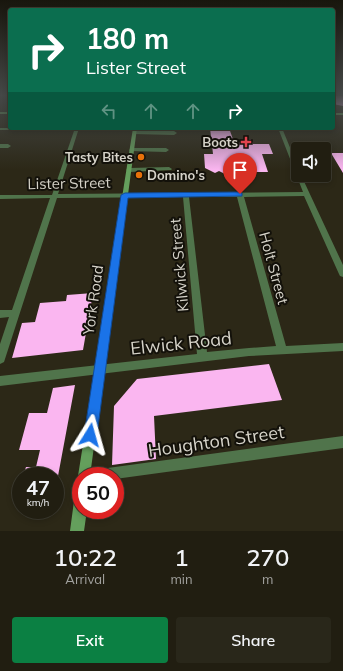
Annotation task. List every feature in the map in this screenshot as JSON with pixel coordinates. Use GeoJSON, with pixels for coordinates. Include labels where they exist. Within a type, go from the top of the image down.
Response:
{"type":"FeatureCollection","features":[{"type":"Feature","properties":{"kind":"main road","name":"York Road"},"geometry":{"type":"LineString","coordinates":[[85,467],[135,130]]}},
{"type":"Feature","properties":{"kind":"main road"},"geometry":{"type":"LineString","coordinates":[[77,531],[79,519]]}},
{"type":"Feature","properties":{"kind":"street"},"geometry":{"type":"LineString","coordinates":[[0,359],[76,130]]}},
{"type":"Feature","properties":{"kind":"street"},"geometry":{"type":"LineString","coordinates":[[135,130],[174,133]]}},
{"type":"Feature","properties":{"kind":"street"},"geometry":{"type":"LineString","coordinates":[[281,130],[291,156]]}},
{"type":"Feature","properties":{"kind":"street"},"geometry":{"type":"LineString","coordinates":[[0,146],[8,146]]}},
{"type":"Feature","properties":{"kind":"street"},"geometry":{"type":"LineString","coordinates":[[132,150],[166,150]]}},
{"type":"Feature","properties":{"kind":"street"},"geometry":{"type":"LineString","coordinates":[[129,170],[169,169]]}},
{"type":"Feature","properties":{"kind":"street"},"geometry":{"type":"LineString","coordinates":[[301,182],[343,274]]}},
{"type":"Feature","properties":{"kind":"street","name":"Holt Street"},"geometry":{"type":"LineString","coordinates":[[240,194],[282,349]]}},
{"type":"Feature","properties":{"kind":"street","name":"Lister Street"},"geometry":{"type":"LineString","coordinates":[[0,197],[306,194]]}},
{"type":"Feature","properties":{"kind":"street","name":"Kilwick Street"},"geometry":{"type":"LineString","coordinates":[[186,195],[202,357]]}},
{"type":"Feature","properties":{"kind":"street"},"geometry":{"type":"LineString","coordinates":[[0,314],[15,313]]}},
{"type":"Feature","properties":{"kind":"street","name":"Elwick Road"},"geometry":{"type":"LineString","coordinates":[[0,381],[202,357],[282,349],[343,346]]}},
{"type":"Feature","properties":{"kind":"street","name":"Houghton Street"},"geometry":{"type":"LineString","coordinates":[[124,472],[343,442]]}},
{"type":"Feature","properties":{"kind":"building"},"geometry":{"type":"Polygon","coordinates":[[[210,130],[230,130],[235,145],[246,139],[251,139],[253,144],[269,144],[273,154],[262,154],[268,172],[247,172],[245,164],[227,175],[219,171],[215,173],[205,168],[204,154],[213,154],[210,130]]]}},
{"type":"Feature","properties":{"kind":"building"},"geometry":{"type":"Polygon","coordinates":[[[331,153],[343,153],[343,173],[331,153]]]}},
{"type":"Feature","properties":{"kind":"building"},"geometry":{"type":"Polygon","coordinates":[[[93,293],[83,350],[12,358],[22,323],[35,322],[40,303],[66,301],[67,295],[93,293]]]}},
{"type":"Feature","properties":{"kind":"building"},"geometry":{"type":"Polygon","coordinates":[[[269,364],[282,400],[154,416],[156,459],[112,465],[114,406],[137,379],[269,364]]]}},
{"type":"Feature","properties":{"kind":"building"},"geometry":{"type":"Polygon","coordinates":[[[75,385],[60,467],[36,467],[40,450],[19,450],[29,413],[47,413],[53,388],[75,385]]]}},
{"type":"Feature","properties":{"kind":"place","name":"Boots"},"geometry":{"type":"Point","coordinates":[246,142]}},
{"type":"Feature","properties":{"kind":"place","name":"Tasty Bites"},"geometry":{"type":"Point","coordinates":[141,157]}},
{"type":"Feature","properties":{"kind":"place","name":"Domino's"},"geometry":{"type":"Point","coordinates":[139,175]}},
{"type":"Feature","properties":{"kind":"route"},"geometry":{"type":"LineString","coordinates":[[90,435],[125,195],[240,194]]}}]}
